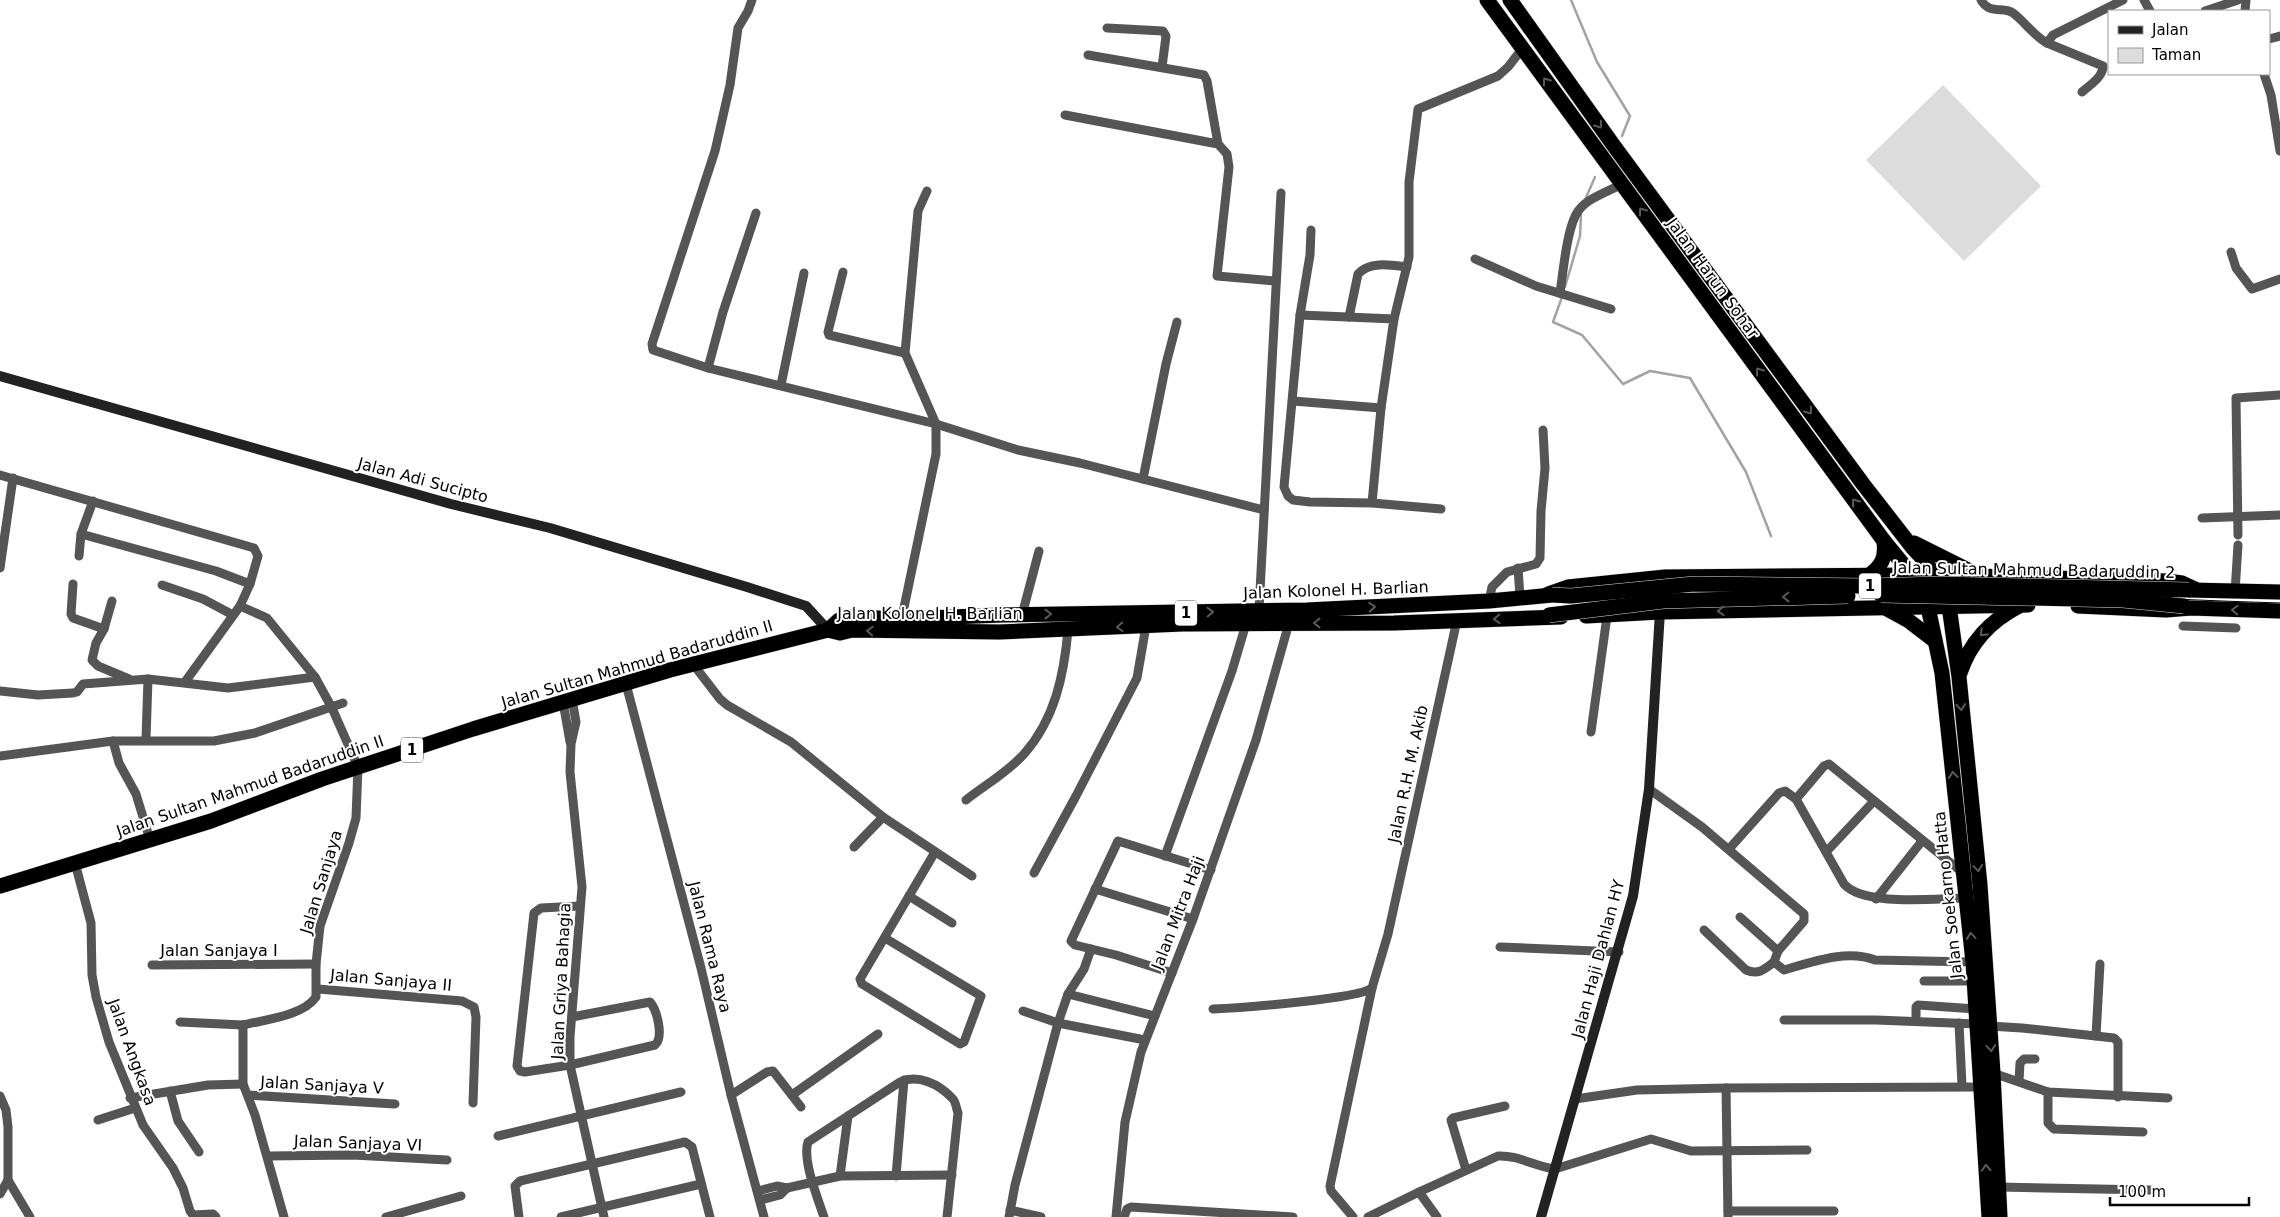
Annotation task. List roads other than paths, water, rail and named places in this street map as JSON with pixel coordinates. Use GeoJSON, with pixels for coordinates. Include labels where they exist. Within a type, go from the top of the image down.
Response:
{"type":"FeatureCollection","features":[{"type":"Feature","properties":{"kind":"highway","name":"Jalan Harun Sohar"},"geometry":{"type":"LineString","coordinates":[[1487,0],[1884,542],[1912,575]]}},
{"type":"Feature","properties":{"kind":"highway","name":"Jalan Harun Sohar"},"geometry":{"type":"LineString","coordinates":[[1510,0],[1863,484],[1927,563],[1932,580]]}},
{"type":"Feature","properties":{"kind":"highway"},"geometry":{"type":"LineString","coordinates":[[1658,234],[1672,224]]}},
{"type":"Feature","properties":{"kind":"highway"},"geometry":{"type":"LineString","coordinates":[[1906,539],[1978,575],[1971,582],[1970,588],[1974,601],[1978,606]]}},
{"type":"Feature","properties":{"kind":"highway"},"geometry":{"type":"LineString","coordinates":[[1857,608],[1862,597],[1861,576],[1882,562],[1885,554],[1884,542]]}},
{"type":"Feature","properties":{"kind":"highway"},"geometry":{"type":"LineString","coordinates":[[1912,575],[1932,580],[1927,593],[1928,607],[1949,606]]}},
{"type":"Feature","properties":{"kind":"highway","name":"1"},"geometry":{"type":"LineString","coordinates":[[1550,595],[1568,587],[1664,576],[1912,575]]}},
{"type":"Feature","properties":{"kind":"highway","name":"Jalan Soekarno Hatta"},"geometry":{"type":"LineString","coordinates":[[1912,575],[1928,607],[1942,673],[1967,898],[1974,981],[1993,1073],[2000,1217]]}},
{"type":"Feature","properties":{"kind":"highway","name":"1"},"geometry":{"type":"LineString","coordinates":[[1932,580],[1978,575],[2167,581],[2182,583],[2192,590]]}},
{"type":"Feature","properties":{"kind":"highway","name":"Jalan Soekarno Hatta"},"geometry":{"type":"LineString","coordinates":[[1932,580],[1949,606],[1959,677],[1980,885],[1982,1087],[1989,1217]]}},
{"type":"Feature","properties":{"kind":"highway","name":"Jalan Sultan Mahmud Badaruddin 2"},"geometry":{"type":"LineString","coordinates":[[1550,595],[1571,596],[1694,584],[1869,586],[1940,584],[2280,592]]}},
{"type":"Feature","properties":{"kind":"highway","name":"Jalan Kolonel H. Barlian"},"geometry":{"type":"LineString","coordinates":[[942,625],[1022,615],[1259,610],[1489,601],[1550,595]]}},
{"type":"Feature","properties":{"kind":"highway","name":"Jalan Sultan Mahmud Badaruddin 2"},"geometry":{"type":"LineString","coordinates":[[1548,616],[1630,604],[1703,598],[1879,596],[2123,600],[2193,608]]}},
{"type":"Feature","properties":{"kind":"highway"},"geometry":{"type":"LineString","coordinates":[[1959,677],[1965,658],[1982,632],[2022,604]]}},
{"type":"Feature","properties":{"kind":"highway","name":"1"},"geometry":{"type":"LineString","coordinates":[[1949,606],[2022,604],[2166,610],[2193,608],[2280,611]]}},
{"type":"Feature","properties":{"kind":"highway","name":"1"},"geometry":{"type":"LineString","coordinates":[[1548,616],[1928,607]]}},
{"type":"Feature","properties":{"kind":"highway"},"geometry":{"type":"LineString","coordinates":[[1885,608],[1909,621],[1935,641]]}},
{"type":"Feature","properties":{"kind":"highway","name":"Jalan Kolonel H. Barlian"},"geometry":{"type":"LineString","coordinates":[[828,630],[839,620],[851,617],[900,626],[942,625],[1068,630],[1146,626],[1394,623],[1548,616]]}},
{"type":"Feature","properties":{"kind":"highway","name":"Jalan Sultan Mahmud Badaruddin II"},"geometry":{"type":"LineString","coordinates":[[0,886],[211,821],[358,767],[567,701],[693,664],[828,630]]}},
{"type":"Feature","properties":{"kind":"street"},"geometry":{"type":"LineString","coordinates":[[752,0],[738,28],[730,85],[715,151],[652,344],[655,352],[708,368],[936,424],[1018,450],[1264,510]]}},
{"type":"Feature","properties":{"kind":"street"},"geometry":{"type":"LineString","coordinates":[[1981,0],[1984,4],[1998,12],[2006,10],[2013,13],[2034,35],[2047,43],[2103,66],[2098,78],[2082,92]]}},
{"type":"Feature","properties":{"kind":"street"},"geometry":{"type":"LineString","coordinates":[[2047,43],[2052,35],[2123,0]]}},
{"type":"Feature","properties":{"kind":"street"},"geometry":{"type":"LineString","coordinates":[[2209,10],[2238,0]]}},
{"type":"Feature","properties":{"kind":"street"},"geometry":{"type":"LineString","coordinates":[[1107,28],[1163,32],[1166,36],[1162,67]]}},
{"type":"Feature","properties":{"kind":"street"},"geometry":{"type":"LineString","coordinates":[[1372,503],[1381,408],[1394,319],[1408,267],[1409,182],[1418,109],[1498,76],[1508,67],[1522,48]]}},
{"type":"Feature","properties":{"kind":"street"},"geometry":{"type":"LineString","coordinates":[[1088,55],[1201,73],[1205,76],[1213,108],[1218,144],[1227,154],[1229,167],[1217,276],[1276,281]]}},
{"type":"Feature","properties":{"kind":"street"},"geometry":{"type":"LineString","coordinates":[[2264,75],[2268,82],[2278,127],[2280,151]]}},
{"type":"Feature","properties":{"kind":"street"},"geometry":{"type":"LineString","coordinates":[[1065,115],[1218,144]]}},
{"type":"Feature","properties":{"kind":"street"},"geometry":{"type":"LineString","coordinates":[[1562,294],[1565,259],[1578,210],[1622,184]]}},
{"type":"Feature","properties":{"kind":"street"},"geometry":{"type":"LineString","coordinates":[[900,626],[936,454],[936,424],[905,353],[918,211],[927,191]]}},
{"type":"Feature","properties":{"kind":"street"},"geometry":{"type":"LineString","coordinates":[[1259,610],[1281,193]]}},
{"type":"Feature","properties":{"kind":"street"},"geometry":{"type":"LineString","coordinates":[[708,368],[723,312],[756,213]]}},
{"type":"Feature","properties":{"kind":"street"},"geometry":{"type":"LineString","coordinates":[[1311,230],[1310,254],[1300,315],[1284,487],[1288,496],[1293,500],[1310,502],[1372,503],[1441,509]]}},
{"type":"Feature","properties":{"kind":"street"},"geometry":{"type":"LineString","coordinates":[[2231,252],[2236,268],[2248,288],[2257,289],[2280,279]]}},
{"type":"Feature","properties":{"kind":"street"},"geometry":{"type":"LineString","coordinates":[[1475,259],[1536,286],[1611,309]]}},
{"type":"Feature","properties":{"kind":"street"},"geometry":{"type":"LineString","coordinates":[[1349,317],[1358,274],[1362,269],[1372,265],[1408,267]]}},
{"type":"Feature","properties":{"kind":"street"},"geometry":{"type":"LineString","coordinates":[[843,272],[828,332],[829,335],[905,353]]}},
{"type":"Feature","properties":{"kind":"street"},"geometry":{"type":"LineString","coordinates":[[780,385],[804,273]]}},
{"type":"Feature","properties":{"kind":"street"},"geometry":{"type":"LineString","coordinates":[[1300,315],[1394,319]]}},
{"type":"Feature","properties":{"kind":"street"},"geometry":{"type":"LineString","coordinates":[[1143,479],[1166,364],[1177,322]]}},
{"type":"Feature","properties":{"kind":"street","name":"Jalan Adi Sucipto"},"geometry":{"type":"LineString","coordinates":[[0,376],[451,504],[550,528],[729,582],[806,606],[828,630]]}},
{"type":"Feature","properties":{"kind":"street"},"geometry":{"type":"LineString","coordinates":[[2238,535],[2236,398],[2280,395]]}},
{"type":"Feature","properties":{"kind":"street"},"geometry":{"type":"LineString","coordinates":[[1293,401],[1381,408]]}},
{"type":"Feature","properties":{"kind":"street"},"geometry":{"type":"LineString","coordinates":[[1489,601],[1494,583],[1508,570],[1536,564],[1540,558],[1541,511],[1545,468],[1543,430]]}},
{"type":"Feature","properties":{"kind":"street"},"geometry":{"type":"LineString","coordinates":[[0,475],[254,548],[258,556],[250,584],[240,606],[185,682]]}},
{"type":"Feature","properties":{"kind":"street"},"geometry":{"type":"LineString","coordinates":[[0,568],[13,478]]}},
{"type":"Feature","properties":{"kind":"street"},"geometry":{"type":"LineString","coordinates":[[79,556],[81,534],[93,501]]}},
{"type":"Feature","properties":{"kind":"street"},"geometry":{"type":"LineString","coordinates":[[2202,518],[2280,516]]}},
{"type":"Feature","properties":{"kind":"street"},"geometry":{"type":"LineString","coordinates":[[81,534],[216,571],[250,584]]}},
{"type":"Feature","properties":{"kind":"street"},"geometry":{"type":"LineString","coordinates":[[2235,592],[2238,545]]}},
{"type":"Feature","properties":{"kind":"street"},"geometry":{"type":"LineString","coordinates":[[1022,615],[1039,551]]}},
{"type":"Feature","properties":{"kind":"street"},"geometry":{"type":"LineString","coordinates":[[1518,568],[1520,598]]}},
{"type":"Feature","properties":{"kind":"street"},"geometry":{"type":"LineString","coordinates":[[73,584],[71,614],[73,618],[104,629]]}},
{"type":"Feature","properties":{"kind":"street"},"geometry":{"type":"LineString","coordinates":[[162,585],[203,598],[233,615]]}},
{"type":"Feature","properties":{"kind":"street"},"geometry":{"type":"LineString","coordinates":[[112,602],[104,629],[96,643],[92,660],[98,666],[129,679]]}},
{"type":"Feature","properties":{"kind":"street"},"geometry":{"type":"LineString","coordinates":[[240,606],[267,618],[315,678],[332,708],[358,767]]}},
{"type":"Feature","properties":{"kind":"street"},"geometry":{"type":"LineString","coordinates":[[2193,608],[2201,627]]}},
{"type":"Feature","properties":{"kind":"street","name":"Jalan Haji Dahlan HY"},"geometry":{"type":"LineString","coordinates":[[1541,1217],[1633,896],[1648,789],[1660,612]]}},
{"type":"Feature","properties":{"kind":"street"},"geometry":{"type":"LineString","coordinates":[[1592,732],[1607,616]]}},
{"type":"Feature","properties":{"kind":"street","name":"Jalan R.H. M. Akib"},"geometry":{"type":"LineString","coordinates":[[1353,1217],[1331,1191],[1330,1186],[1372,988],[1388,934],[1457,620]]}},
{"type":"Feature","properties":{"kind":"street","name":"Jalan Mitra Haji"},"geometry":{"type":"LineString","coordinates":[[1116,1217],[1125,1122],[1145,1040],[1193,919],[1256,740],[1289,623]]}},
{"type":"Feature","properties":{"kind":"street"},"geometry":{"type":"LineString","coordinates":[[1165,856],[1232,671],[1246,624]]}},
{"type":"Feature","properties":{"kind":"street"},"geometry":{"type":"LineString","coordinates":[[1034,873],[1137,678],[1146,626]]}},
{"type":"Feature","properties":{"kind":"street"},"geometry":{"type":"LineString","coordinates":[[2182,626],[2236,628]]}},
{"type":"Feature","properties":{"kind":"street"},"geometry":{"type":"LineString","coordinates":[[966,800],[1023,755],[1044,728],[1052,710],[1061,680],[1068,630]]}},
{"type":"Feature","properties":{"kind":"street"},"geometry":{"type":"LineString","coordinates":[[693,664],[720,699],[800,749],[883,817],[972,876]]}},
{"type":"Feature","properties":{"kind":"street"},"geometry":{"type":"LineString","coordinates":[[0,691],[38,694],[73,693],[83,684],[148,678],[228,688],[315,678]]}},
{"type":"Feature","properties":{"kind":"street"},"geometry":{"type":"LineString","coordinates":[[146,740],[148,678]]}},
{"type":"Feature","properties":{"kind":"street","name":"Jalan Rama Raya"},"geometry":{"type":"LineString","coordinates":[[626,684],[764,1217]]}},
{"type":"Feature","properties":{"kind":"street","name":"Jalan Griya Bahagia"},"geometry":{"type":"LineString","coordinates":[[567,701],[576,722],[571,744],[570,772],[582,887],[570,1065],[604,1217]]}},
{"type":"Feature","properties":{"kind":"street"},"geometry":{"type":"LineString","coordinates":[[0,756],[113,741],[214,741],[255,733],[344,704]]}},
{"type":"Feature","properties":{"kind":"street"},"geometry":{"type":"LineString","coordinates":[[113,741],[119,763],[136,794],[150,840]]}},
{"type":"Feature","properties":{"kind":"street"},"geometry":{"type":"LineString","coordinates":[[1796,799],[1824,766],[1829,764],[1922,841],[1963,872]]}},
{"type":"Feature","properties":{"kind":"street","name":"Jalan Sanjaya"},"geometry":{"type":"LineString","coordinates":[[318,989],[316,964],[320,926],[356,818],[358,767]]}},
{"type":"Feature","properties":{"kind":"street"},"geometry":{"type":"LineString","coordinates":[[1648,789],[1680,810],[1730,849],[1804,914],[1804,921],[1778,951],[1774,962],[1761,972],[1754,973],[1746,970],[1704,930]]}},
{"type":"Feature","properties":{"kind":"street"},"geometry":{"type":"LineString","coordinates":[[1730,849],[1779,793],[1785,791],[1796,799],[1849,890],[1876,899],[1967,898]]}},
{"type":"Feature","properties":{"kind":"street"},"geometry":{"type":"LineString","coordinates":[[1827,851],[1874,801]]}},
{"type":"Feature","properties":{"kind":"street"},"geometry":{"type":"LineString","coordinates":[[854,848],[883,817]]}},
{"type":"Feature","properties":{"kind":"street"},"geometry":{"type":"LineString","coordinates":[[1172,973],[1075,945],[1071,941],[1118,840],[1211,870]]}},
{"type":"Feature","properties":{"kind":"street"},"geometry":{"type":"LineString","coordinates":[[1876,899],[1922,841]]}},
{"type":"Feature","properties":{"kind":"street"},"geometry":{"type":"LineString","coordinates":[[885,938],[982,996],[964,1042],[960,1044],[862,984],[860,979],[935,852]]}},
{"type":"Feature","properties":{"kind":"street","name":"Jalan Angkasa"},"geometry":{"type":"LineString","coordinates":[[75,863],[92,923],[92,974],[96,997],[109,1042],[130,1098],[143,1125],[173,1168],[183,1188],[190,1211],[193,1215],[213,1214],[216,1217]]}},
{"type":"Feature","properties":{"kind":"street"},"geometry":{"type":"LineString","coordinates":[[1095,889],[1193,919]]}},
{"type":"Feature","properties":{"kind":"street"},"geometry":{"type":"LineString","coordinates":[[909,896],[952,923]]}},
{"type":"Feature","properties":{"kind":"street"},"geometry":{"type":"LineString","coordinates":[[572,1017],[647,1002],[652,1004],[660,1036],[659,1042],[655,1045],[570,1065],[525,1072],[520,1071],[517,1066],[534,913],[541,908],[580,906]]}},
{"type":"Feature","properties":{"kind":"street"},"geometry":{"type":"LineString","coordinates":[[1740,917],[1778,951]]}},
{"type":"Feature","properties":{"kind":"street"},"geometry":{"type":"LineString","coordinates":[[1500,947],[1618,952]]}},
{"type":"Feature","properties":{"kind":"street"},"geometry":{"type":"LineString","coordinates":[[1041,1217],[1009,1214],[1058,1023],[1068,994],[1084,969],[1091,949]]}},
{"type":"Feature","properties":{"kind":"street"},"geometry":{"type":"LineString","coordinates":[[1774,962],[1784,970],[1834,958],[1860,955],[1875,960],[1973,962]]}},
{"type":"Feature","properties":{"kind":"street","name":"Jalan Sanjaya I"},"geometry":{"type":"LineString","coordinates":[[152,965],[316,964]]}},
{"type":"Feature","properties":{"kind":"street"},"geometry":{"type":"LineString","coordinates":[[2096,1036],[2100,964]]}},
{"type":"Feature","properties":{"kind":"street"},"geometry":{"type":"LineString","coordinates":[[1924,981],[1974,981]]}},
{"type":"Feature","properties":{"kind":"street"},"geometry":{"type":"LineString","coordinates":[[1213,1009],[1269,1005],[1369,991],[1372,988]]}},
{"type":"Feature","properties":{"kind":"street"},"geometry":{"type":"LineString","coordinates":[[180,1022],[243,1025],[283,1016],[307,1007],[316,997],[318,989]]}},
{"type":"Feature","properties":{"kind":"street","name":"Jalan Sanjaya II"},"geometry":{"type":"LineString","coordinates":[[318,989],[462,1001],[474,1007],[476,1012],[473,1103]]}},
{"type":"Feature","properties":{"kind":"street"},"geometry":{"type":"LineString","coordinates":[[1068,994],[1155,1016]]}},
{"type":"Feature","properties":{"kind":"street"},"geometry":{"type":"LineString","coordinates":[[1916,1016],[1916,1007],[1918,1006],[2022,1028],[2114,1038],[2118,1042],[2118,1097]]}},
{"type":"Feature","properties":{"kind":"street"},"geometry":{"type":"LineString","coordinates":[[1023,1011],[1058,1023],[1145,1040]]}},
{"type":"Feature","properties":{"kind":"street"},"geometry":{"type":"LineString","coordinates":[[1784,1020],[1876,1020],[1960,1023],[1981,1020]]}},
{"type":"Feature","properties":{"kind":"street"},"geometry":{"type":"LineString","coordinates":[[1960,1023],[1962,1086]]}},
{"type":"Feature","properties":{"kind":"street"},"geometry":{"type":"LineString","coordinates":[[243,1025],[242,1084],[248,1095],[268,1156],[284,1217]]}},
{"type":"Feature","properties":{"kind":"street"},"geometry":{"type":"LineString","coordinates":[[792,1095],[878,1034]]}},
{"type":"Feature","properties":{"kind":"street"},"geometry":{"type":"LineString","coordinates":[[2019,1081],[2020,1063],[2024,1059],[2035,1059]]}},
{"type":"Feature","properties":{"kind":"street"},"geometry":{"type":"LineString","coordinates":[[731,1095],[767,1072],[774,1071],[801,1108]]}},
{"type":"Feature","properties":{"kind":"street"},"geometry":{"type":"LineString","coordinates":[[1993,1073],[2048,1092],[2168,1098]]}},
{"type":"Feature","properties":{"kind":"street"},"geometry":{"type":"LineString","coordinates":[[824,1217],[812,1181],[806,1149],[808,1142],[904,1080],[914,1079],[928,1080],[952,1098],[958,1113],[948,1217]]}},
{"type":"Feature","properties":{"kind":"street"},"geometry":{"type":"LineString","coordinates":[[896,1176],[904,1080]]}},
{"type":"Feature","properties":{"kind":"street"},"geometry":{"type":"LineString","coordinates":[[130,1098],[208,1085],[242,1084]]}},
{"type":"Feature","properties":{"kind":"street"},"geometry":{"type":"LineString","coordinates":[[1575,1099],[1637,1090],[1982,1087]]}},
{"type":"Feature","properties":{"kind":"street"},"geometry":{"type":"LineString","coordinates":[[1726,1088],[1728,1214],[1834,1211]]}},
{"type":"Feature","properties":{"kind":"street"},"geometry":{"type":"LineString","coordinates":[[170,1091],[178,1121],[199,1152]]}},
{"type":"Feature","properties":{"kind":"street"},"geometry":{"type":"LineString","coordinates":[[498,1136],[681,1092]]}},
{"type":"Feature","properties":{"kind":"street"},"geometry":{"type":"LineString","coordinates":[[2048,1092],[2048,1123],[2054,1129],[2143,1132]]}},
{"type":"Feature","properties":{"kind":"street","name":"Jalan Sanjaya V"},"geometry":{"type":"LineString","coordinates":[[248,1095],[395,1104]]}},
{"type":"Feature","properties":{"kind":"street"},"geometry":{"type":"LineString","coordinates":[[0,1096],[6,1110],[8,1134],[8,1180],[0,1194]]}},
{"type":"Feature","properties":{"kind":"street"},"geometry":{"type":"LineString","coordinates":[[1466,1170],[1450,1123],[1451,1120],[1504,1106]]}},
{"type":"Feature","properties":{"kind":"street"},"geometry":{"type":"LineString","coordinates":[[98,1120],[135,1108]]}},
{"type":"Feature","properties":{"kind":"street"},"geometry":{"type":"LineString","coordinates":[[840,1176],[848,1116]]}},
{"type":"Feature","properties":{"kind":"street"},"geometry":{"type":"LineString","coordinates":[[1368,1217],[1498,1156],[1511,1155],[1545,1168],[1555,1169],[1651,1139],[1657,1139],[1684,1150],[1808,1150]]}},
{"type":"Feature","properties":{"kind":"street"},"geometry":{"type":"LineString","coordinates":[[519,1217],[515,1186],[517,1182],[685,1142],[692,1148],[710,1217]]}},
{"type":"Feature","properties":{"kind":"street","name":"Jalan Sanjaya VI"},"geometry":{"type":"LineString","coordinates":[[268,1156],[353,1155],[447,1160]]}},
{"type":"Feature","properties":{"kind":"street"},"geometry":{"type":"LineString","coordinates":[[759,1196],[777,1186],[787,1188],[840,1176],[952,1175]]}},
{"type":"Feature","properties":{"kind":"street"},"geometry":{"type":"LineString","coordinates":[[8,1180],[30,1217]]}},
{"type":"Feature","properties":{"kind":"street"},"geometry":{"type":"LineString","coordinates":[[561,1217],[701,1184]]}},
{"type":"Feature","properties":{"kind":"street"},"geometry":{"type":"LineString","coordinates":[[1999,1187],[2150,1190]]}},
{"type":"Feature","properties":{"kind":"street"},"geometry":{"type":"LineString","coordinates":[[1419,1192],[1437,1217]]}},
{"type":"Feature","properties":{"kind":"street"},"geometry":{"type":"LineString","coordinates":[[386,1217],[418,1212],[462,1196]]}},
{"type":"Feature","properties":{"kind":"street"},"geometry":{"type":"LineString","coordinates":[[1124,1217],[1127,1209],[1130,1207],[1179,1214],[1292,1217]]}},
{"type":"Feature","properties":{"kind":"waterway"},"geometry":{"type":"LineString","coordinates":[[1571,0],[1597,62],[1630,116],[1622,136]]}},
{"type":"Feature","properties":{"kind":"waterway"},"geometry":{"type":"LineString","coordinates":[[1585,200],[1595,177]]}},
{"type":"Feature","properties":{"kind":"waterway"},"geometry":{"type":"LineString","coordinates":[[1565,287],[1580,236],[1581,215]]}},
{"type":"Feature","properties":{"kind":"waterway"},"geometry":{"type":"LineString","coordinates":[[1562,297],[1553,322],[1582,335],[1623,384],[1650,371],[1690,378],[1746,472],[1771,536]]}},
{"type":"Feature","properties":{"kind":"tram line"},"geometry":{"type":"LineString","coordinates":[[1488,0],[1876,537],[1887,550],[1913,573],[1942,589],[1977,595],[2068,595],[2280,603]]}}]}
